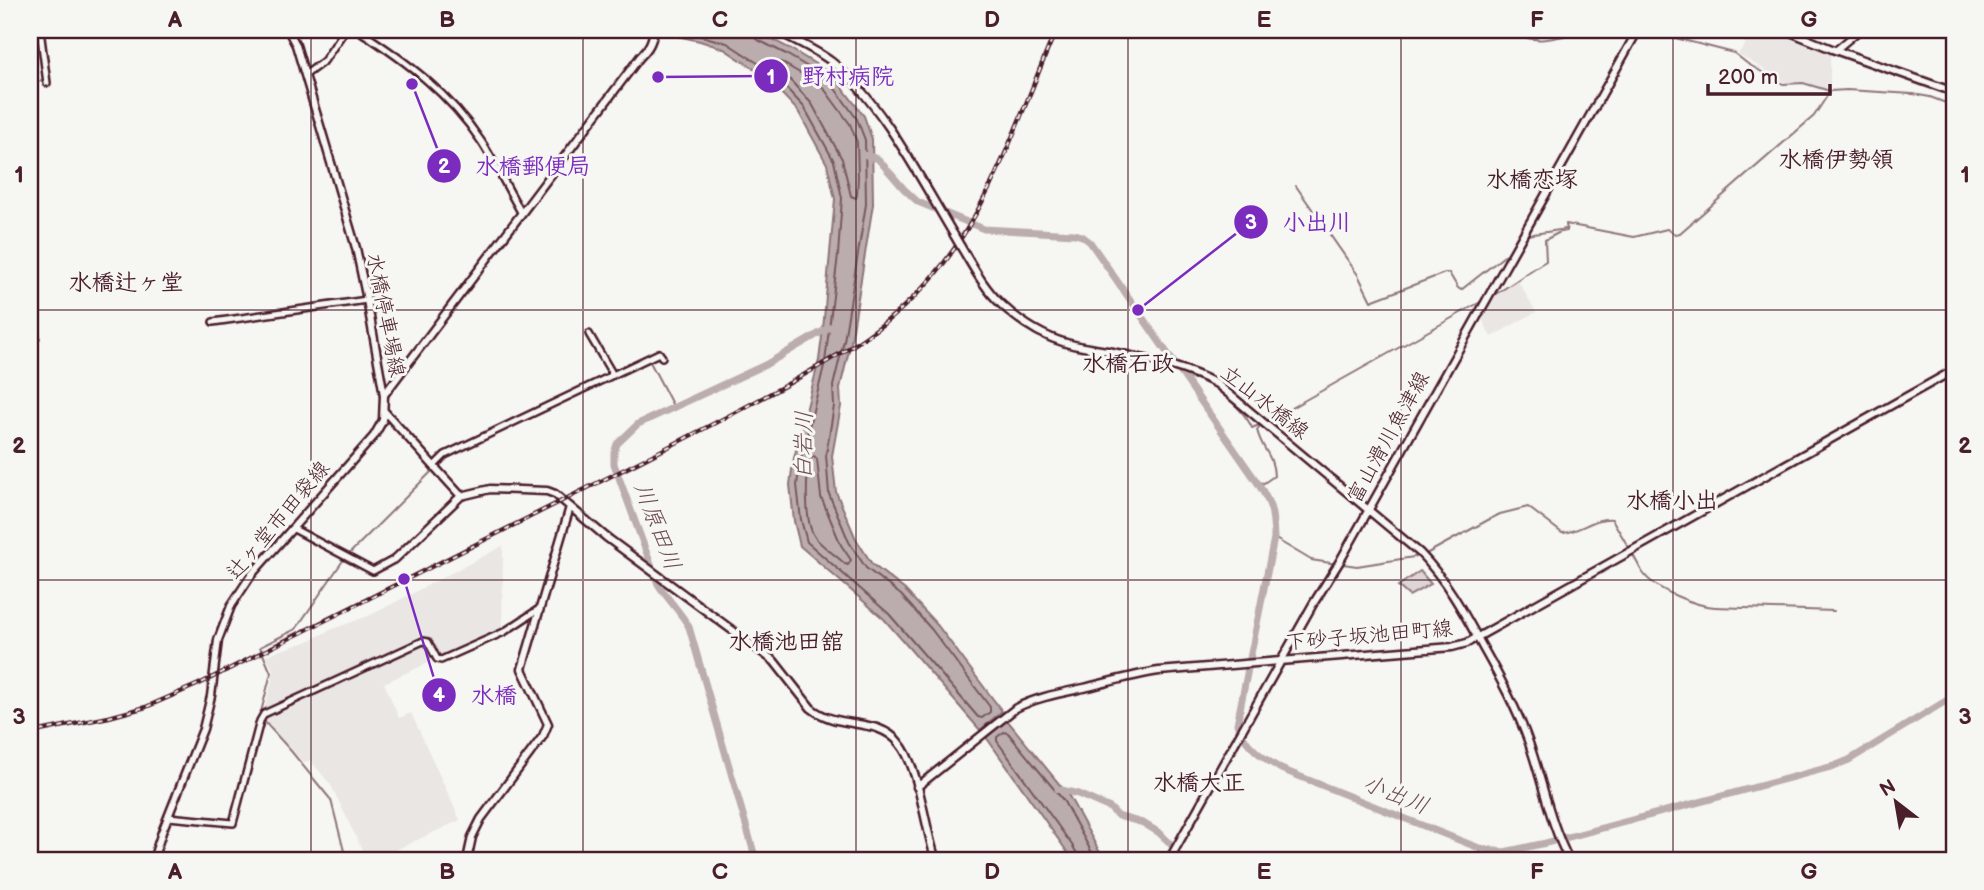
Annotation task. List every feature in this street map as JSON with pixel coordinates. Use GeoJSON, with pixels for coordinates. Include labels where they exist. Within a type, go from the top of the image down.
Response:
{"type":"FeatureCollection","features":[{"type":"Feature","properties":{"kind":"main road","name":"水橋停車場線"},"geometry":{"type":"LineString","coordinates":[[288,30],[297,48],[356,248],[384,395],[384,411]]}},
{"type":"Feature","properties":{"kind":"main road"},"geometry":{"type":"LineString","coordinates":[[384,395],[521,212],[648,50],[654,30]]}},
{"type":"Feature","properties":{"kind":"main road","name":"立山水橋線"},"geometry":{"type":"LineString","coordinates":[[775,30],[820,53],[853,82],[887,125],[982,281],[999,302],[1026,324],[1048,337],[1066,343],[1161,363],[1202,376],[1224,389],[1426,559],[1450,590],[1478,638],[1523,726],[1561,844],[1569,860]]}},
{"type":"Feature","properties":{"kind":"main road","name":"富山滑川魚津線"},"geometry":{"type":"LineString","coordinates":[[1169,860],[1637,30]]}},
{"type":"Feature","properties":{"kind":"main road"},"geometry":{"type":"LineString","coordinates":[[1785,30],[1954,92]]}},
{"type":"Feature","properties":{"kind":"main road","name":"下砂子坂池田町線"},"geometry":{"type":"LineString","coordinates":[[917,787],[1016,708],[1031,701],[1159,671],[1452,647],[1478,638],[1592,571],[1954,370]]}},
{"type":"Feature","properties":{"kind":"main road"},"geometry":{"type":"LineString","coordinates":[[384,411],[461,496]]}},
{"type":"Feature","properties":{"kind":"main road","name":"辻ヶ堂市田袋線"},"geometry":{"type":"LineString","coordinates":[[153,860],[203,729],[211,696],[217,646],[224,622],[239,591],[374,436],[383,420],[384,411]]}},
{"type":"Feature","properties":{"kind":"main road"},"geometry":{"type":"LineString","coordinates":[[395,559],[461,496],[490,489],[547,491],[555,494],[606,537],[774,661],[811,708],[819,714],[831,720],[875,727],[895,738],[909,760],[936,860]]}},
{"type":"Feature","properties":{"kind":"main road"},"geometry":{"type":"LineString","coordinates":[[467,860],[477,826],[543,736],[548,724],[522,668],[570,508]]}},
{"type":"Feature","properties":{"kind":"street"},"geometry":{"type":"LineString","coordinates":[[40,30],[47,83]]}},
{"type":"Feature","properties":{"kind":"street"},"geometry":{"type":"LineString","coordinates":[[305,75],[324,61],[345,30]]}},
{"type":"Feature","properties":{"kind":"street"},"geometry":{"type":"LineString","coordinates":[[358,30],[416,70],[456,107],[483,144],[521,212]]}},
{"type":"Feature","properties":{"kind":"street"},"geometry":{"type":"LineString","coordinates":[[1836,50],[1860,30]]}},
{"type":"Feature","properties":{"kind":"street"},"geometry":{"type":"LineString","coordinates":[[212,322],[367,300]]}},
{"type":"Feature","properties":{"kind":"street"},"geometry":{"type":"LineString","coordinates":[[589,334],[612,375]]}},
{"type":"Feature","properties":{"kind":"street"},"geometry":{"type":"LineString","coordinates":[[434,467],[445,455],[659,353],[662,357]]}},
{"type":"Feature","properties":{"kind":"street"},"geometry":{"type":"LineString","coordinates":[[292,528],[373,570],[395,559]]}},
{"type":"Feature","properties":{"kind":"street"},"geometry":{"type":"LineString","coordinates":[[168,817],[233,823],[260,721],[264,715],[423,641],[428,642],[437,659],[441,660],[504,632],[540,609]]}},
{"type":"Feature","properties":{"kind":"shaded area"},"geometry":{"type":"Polygon","coordinates":[[[1739,30],[1779,30],[1830,52],[1830,90],[1803,82],[1786,83],[1738,54],[1746,44],[1734,35],[1739,30]]]}},
{"type":"Feature","properties":{"kind":"shaded area"},"geometry":{"type":"Polygon","coordinates":[[[1518,281],[1536,312],[1491,337],[1481,317],[1494,296],[1518,281]]]}},
{"type":"Feature","properties":{"kind":"shaded area"},"geometry":{"type":"Polygon","coordinates":[[[503,546],[502,629],[384,683],[399,718],[411,713],[460,820],[374,860],[367,860],[331,785],[310,760],[304,763],[265,720],[264,711],[274,672],[266,655],[371,615],[503,546]]]}},
{"type":"Feature","properties":{"kind":"shaded area"},"geometry":{"type":"Polygon","coordinates":[[[1420,571],[1431,584],[1409,596],[1398,586],[1420,571]]]}},
{"type":"Feature","properties":{"kind":"water","name":"白岩川"},"geometry":{"type":"Polygon","coordinates":[[[649,30],[754,30],[832,74],[864,116],[872,139],[873,204],[851,342],[840,388],[841,406],[832,456],[836,492],[856,539],[872,564],[905,590],[938,626],[1002,711],[980,730],[884,619],[800,546],[790,485],[793,462],[819,360],[823,329],[835,199],[827,164],[798,111],[765,76],[724,49],[649,30]]]}},
{"type":"Feature","properties":{"kind":"water"},"geometry":{"type":"Polygon","coordinates":[[[1007,720],[1069,796],[1104,860],[1073,860],[986,737],[1007,720]]]}},
{"type":"Feature","properties":{"kind":"waterway"},"geometry":{"type":"LineString","coordinates":[[1501,30],[1534,39],[1561,37],[1584,30]]}},
{"type":"Feature","properties":{"kind":"waterway"},"geometry":{"type":"LineString","coordinates":[[1644,30],[1734,53],[1783,84],[1803,83],[1830,91],[1913,94],[1954,106]]}},
{"type":"Feature","properties":{"kind":"waterway"},"geometry":{"type":"LineString","coordinates":[[30,83],[42,81]]}},
{"type":"Feature","properties":{"kind":"waterway"},"geometry":{"type":"LineString","coordinates":[[1492,296],[1546,261],[1545,240],[1567,231],[1566,224],[1634,237],[1667,229],[1675,234],[1680,233],[1814,116],[1829,93]]}},
{"type":"Feature","properties":{"kind":"waterway","name":"小出川"},"geometry":{"type":"LineString","coordinates":[[866,155],[878,159],[918,202],[984,229],[1075,234],[1090,242],[1257,482],[1271,508],[1274,538],[1237,724],[1249,745],[1281,769],[1479,848],[1504,852],[1834,766],[1849,760],[1954,696]]}},
{"type":"Feature","properties":{"kind":"waterway"},"geometry":{"type":"LineString","coordinates":[[1296,186],[1358,275],[1371,301],[1445,273],[1449,273],[1461,290],[1508,253],[1518,237]]}},
{"type":"Feature","properties":{"kind":"waterway"},"geometry":{"type":"LineString","coordinates":[[1527,235],[1566,229]]}},
{"type":"Feature","properties":{"kind":"waterway"},"geometry":{"type":"LineString","coordinates":[[30,264],[40,339]]}},
{"type":"Feature","properties":{"kind":"waterway"},"geometry":{"type":"LineString","coordinates":[[1266,422],[1484,300]]}},
{"type":"Feature","properties":{"kind":"waterway","name":"川原田川"},"geometry":{"type":"LineString","coordinates":[[756,860],[689,627],[658,584],[614,464],[614,453],[617,444],[638,424],[765,365],[830,327]]}},
{"type":"Feature","properties":{"kind":"waterway"},"geometry":{"type":"LineString","coordinates":[[649,360],[674,408]]}},
{"type":"Feature","properties":{"kind":"waterway"},"geometry":{"type":"LineString","coordinates":[[1186,379],[1204,382],[1224,395],[1242,412],[1252,428],[1261,424]]}},
{"type":"Feature","properties":{"kind":"waterway"},"geometry":{"type":"LineString","coordinates":[[437,466],[446,458],[600,384]]}},
{"type":"Feature","properties":{"kind":"waterway"},"geometry":{"type":"LineString","coordinates":[[1257,482],[1264,483],[1274,476],[1272,462],[1257,430],[1261,424]]}},
{"type":"Feature","properties":{"kind":"waterway"},"geometry":{"type":"LineString","coordinates":[[348,555],[433,470]]}},
{"type":"Feature","properties":{"kind":"waterway"},"geometry":{"type":"LineString","coordinates":[[1426,554],[1500,514],[1528,507],[1562,533],[1599,520],[1612,519],[1629,548]]}},
{"type":"Feature","properties":{"kind":"waterway"},"geometry":{"type":"LineString","coordinates":[[1274,538],[1311,560],[1337,564]]}},
{"type":"Feature","properties":{"kind":"waterway"},"geometry":{"type":"LineString","coordinates":[[1632,553],[1649,579],[1666,591],[1697,604],[1834,611]]}},
{"type":"Feature","properties":{"kind":"waterway"},"geometry":{"type":"LineString","coordinates":[[1343,564],[1357,566],[1420,556]]}},
{"type":"Feature","properties":{"kind":"waterway"},"geometry":{"type":"LineString","coordinates":[[260,716],[271,673],[260,647],[296,629],[344,559]]}},
{"type":"Feature","properties":{"kind":"waterway"},"geometry":{"type":"LineString","coordinates":[[263,720],[331,800],[344,860]]}},
{"type":"Feature","properties":{"kind":"waterway"},"geometry":{"type":"LineString","coordinates":[[1058,789],[1078,794],[1110,808],[1118,816],[1143,823],[1170,843],[1182,860]]}},
{"type":"Feature","properties":{"kind":"waterway"},"geometry":{"type":"LineString","coordinates":[[30,838],[33,860]]}},
{"type":"Feature","properties":{"kind":"waterway"},"geometry":{"type":"LineString","coordinates":[[1479,848],[1482,860]]}},
{"type":"Feature","properties":{"kind":"railway"},"geometry":{"type":"LineString","coordinates":[[30,733],[146,707],[199,684],[725,418],[863,339],[898,312],[930,280],[970,224],[1002,160],[1056,30]]}},
{"type":"Feature","properties":{"kind":"place","name":"野村病院"},"geometry":{"type":"Point","coordinates":[658,77]}},
{"type":"Feature","properties":{"kind":"place","name":"水橋郵便局"},"geometry":{"type":"Point","coordinates":[412,84]}},
{"type":"Feature","properties":{"kind":"place","name":"小出川"},"geometry":{"type":"Point","coordinates":[1138,310]}},
{"type":"Feature","properties":{"kind":"place","name":"水橋"},"geometry":{"type":"Point","coordinates":[404,579]}},
{"type":"Feature","properties":{"kind":"district","name":"水橋伊勢領"},"geometry":{"type":"Point","coordinates":[1836,159]}},
{"type":"Feature","properties":{"kind":"district","name":"水橋恋塚"},"geometry":{"type":"Point","coordinates":[1532,179]}},
{"type":"Feature","properties":{"kind":"district","name":"水橋辻ヶ堂"},"geometry":{"type":"Point","coordinates":[126,282]}},
{"type":"Feature","properties":{"kind":"district","name":"水橋石政"},"geometry":{"type":"Point","coordinates":[1128,363]}},
{"type":"Feature","properties":{"kind":"district","name":"水橋小出"},"geometry":{"type":"Point","coordinates":[1672,500]}},
{"type":"Feature","properties":{"kind":"district","name":"水橋池田舘"},"geometry":{"type":"Point","coordinates":[786,641]}},
{"type":"Feature","properties":{"kind":"district","name":"水橋大正"},"geometry":{"type":"Point","coordinates":[1199,782]}}]}
